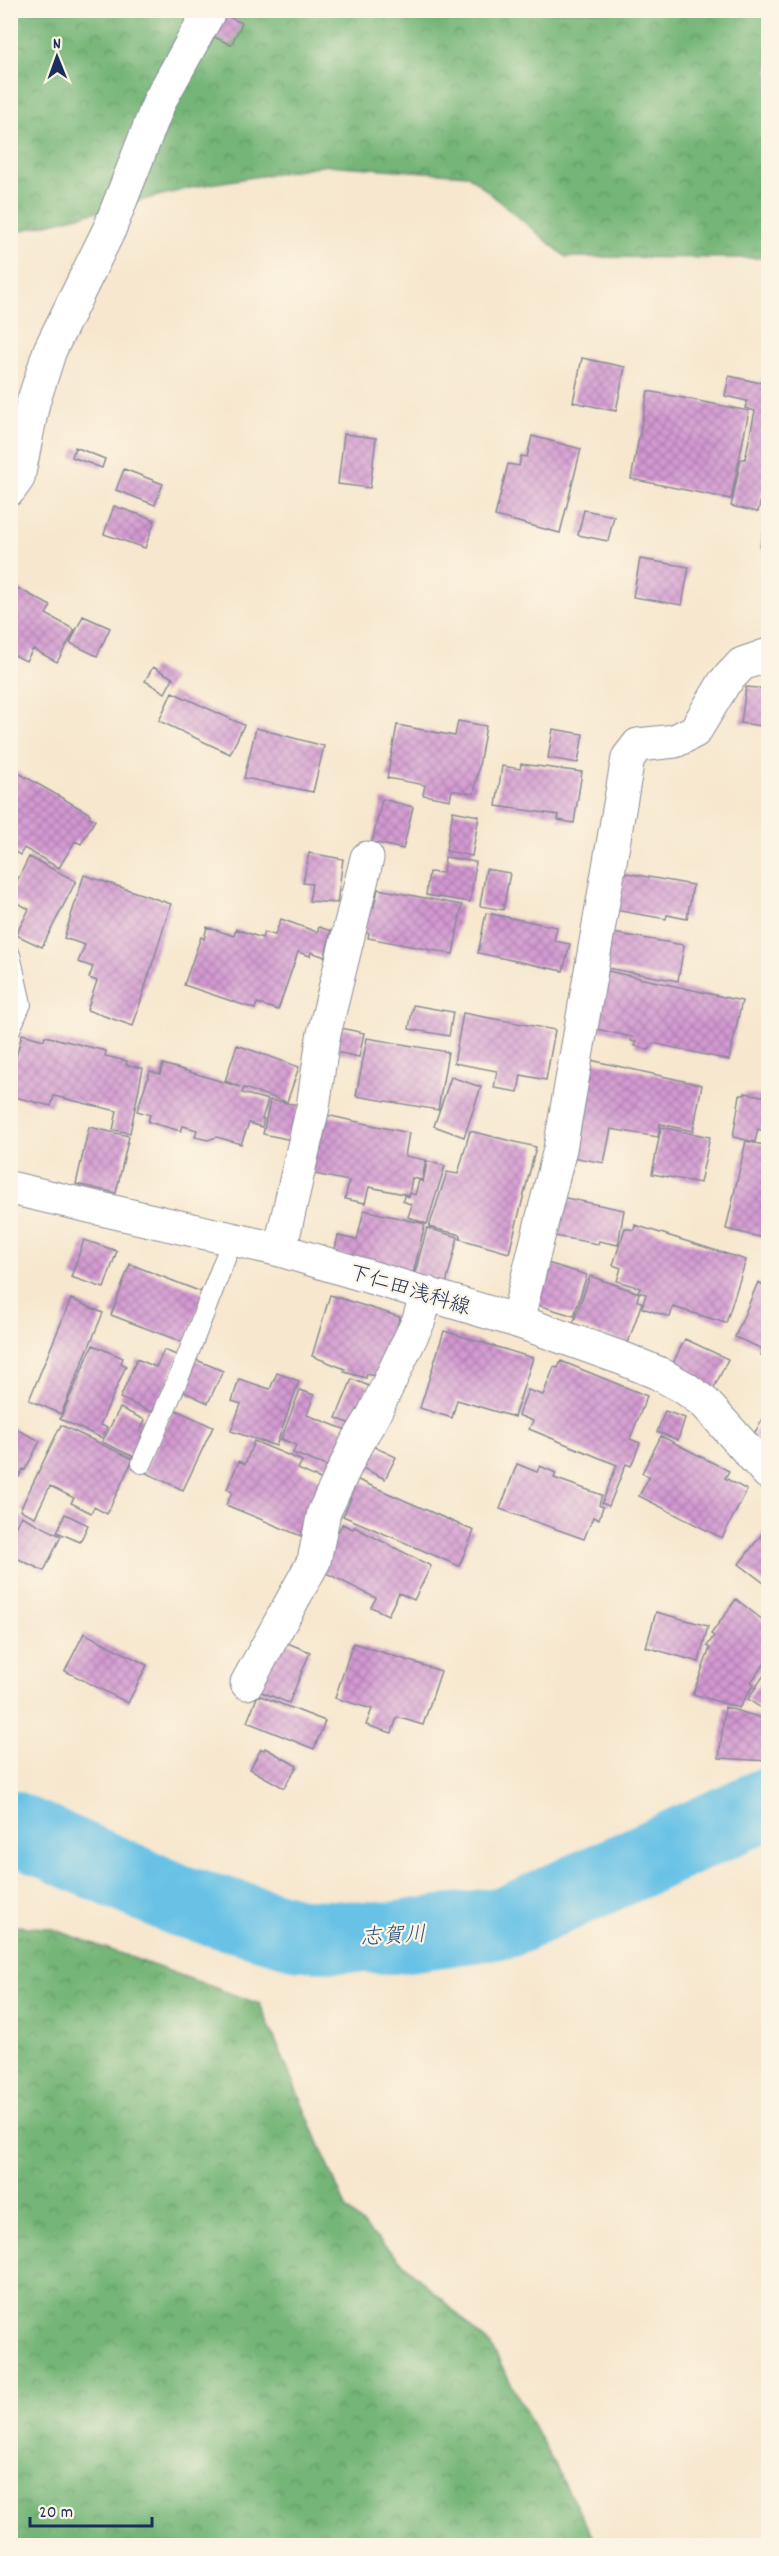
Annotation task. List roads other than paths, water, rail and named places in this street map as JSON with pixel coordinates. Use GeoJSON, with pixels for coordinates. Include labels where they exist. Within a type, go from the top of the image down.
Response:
{"type":"FeatureCollection","features":[{"type":"Feature","properties":{"kind":"street"},"geometry":{"type":"LineString","coordinates":[[10,489],[18,478],[33,403],[50,350],[109,230],[160,100],[210,10]]}},
{"type":"Feature","properties":{"kind":"street"},"geometry":{"type":"LineString","coordinates":[[517,1321],[560,1149],[628,758],[638,745],[675,741],[695,731],[730,676],[742,664],[768,655]]}},
{"type":"Feature","properties":{"kind":"street"},"geometry":{"type":"LineString","coordinates":[[280,1250],[313,1107],[324,1038],[367,858]]}},
{"type":"Feature","properties":{"kind":"street","name":"下仁田浅科線"},"geometry":{"type":"LineString","coordinates":[[10,1188],[280,1250],[517,1321],[624,1359],[658,1372],[705,1403],[768,1473]]}},
{"type":"Feature","properties":{"kind":"street"},"geometry":{"type":"LineString","coordinates":[[247,1683],[314,1561],[324,1512],[414,1330],[427,1293]]}},
{"type":"Feature","properties":{"kind":"lane"},"geometry":{"type":"LineString","coordinates":[[10,955],[21,1004],[10,1029]]}},
{"type":"Feature","properties":{"kind":"lane"},"geometry":{"type":"LineString","coordinates":[[142,1463],[183,1367],[233,1239]]}},
{"type":"Feature","properties":{"kind":"waterway","name":"志賀川"},"geometry":{"type":"LineString","coordinates":[[10,1826],[180,1901],[302,1935],[392,1938],[507,1922],[768,1803]]}}]}
